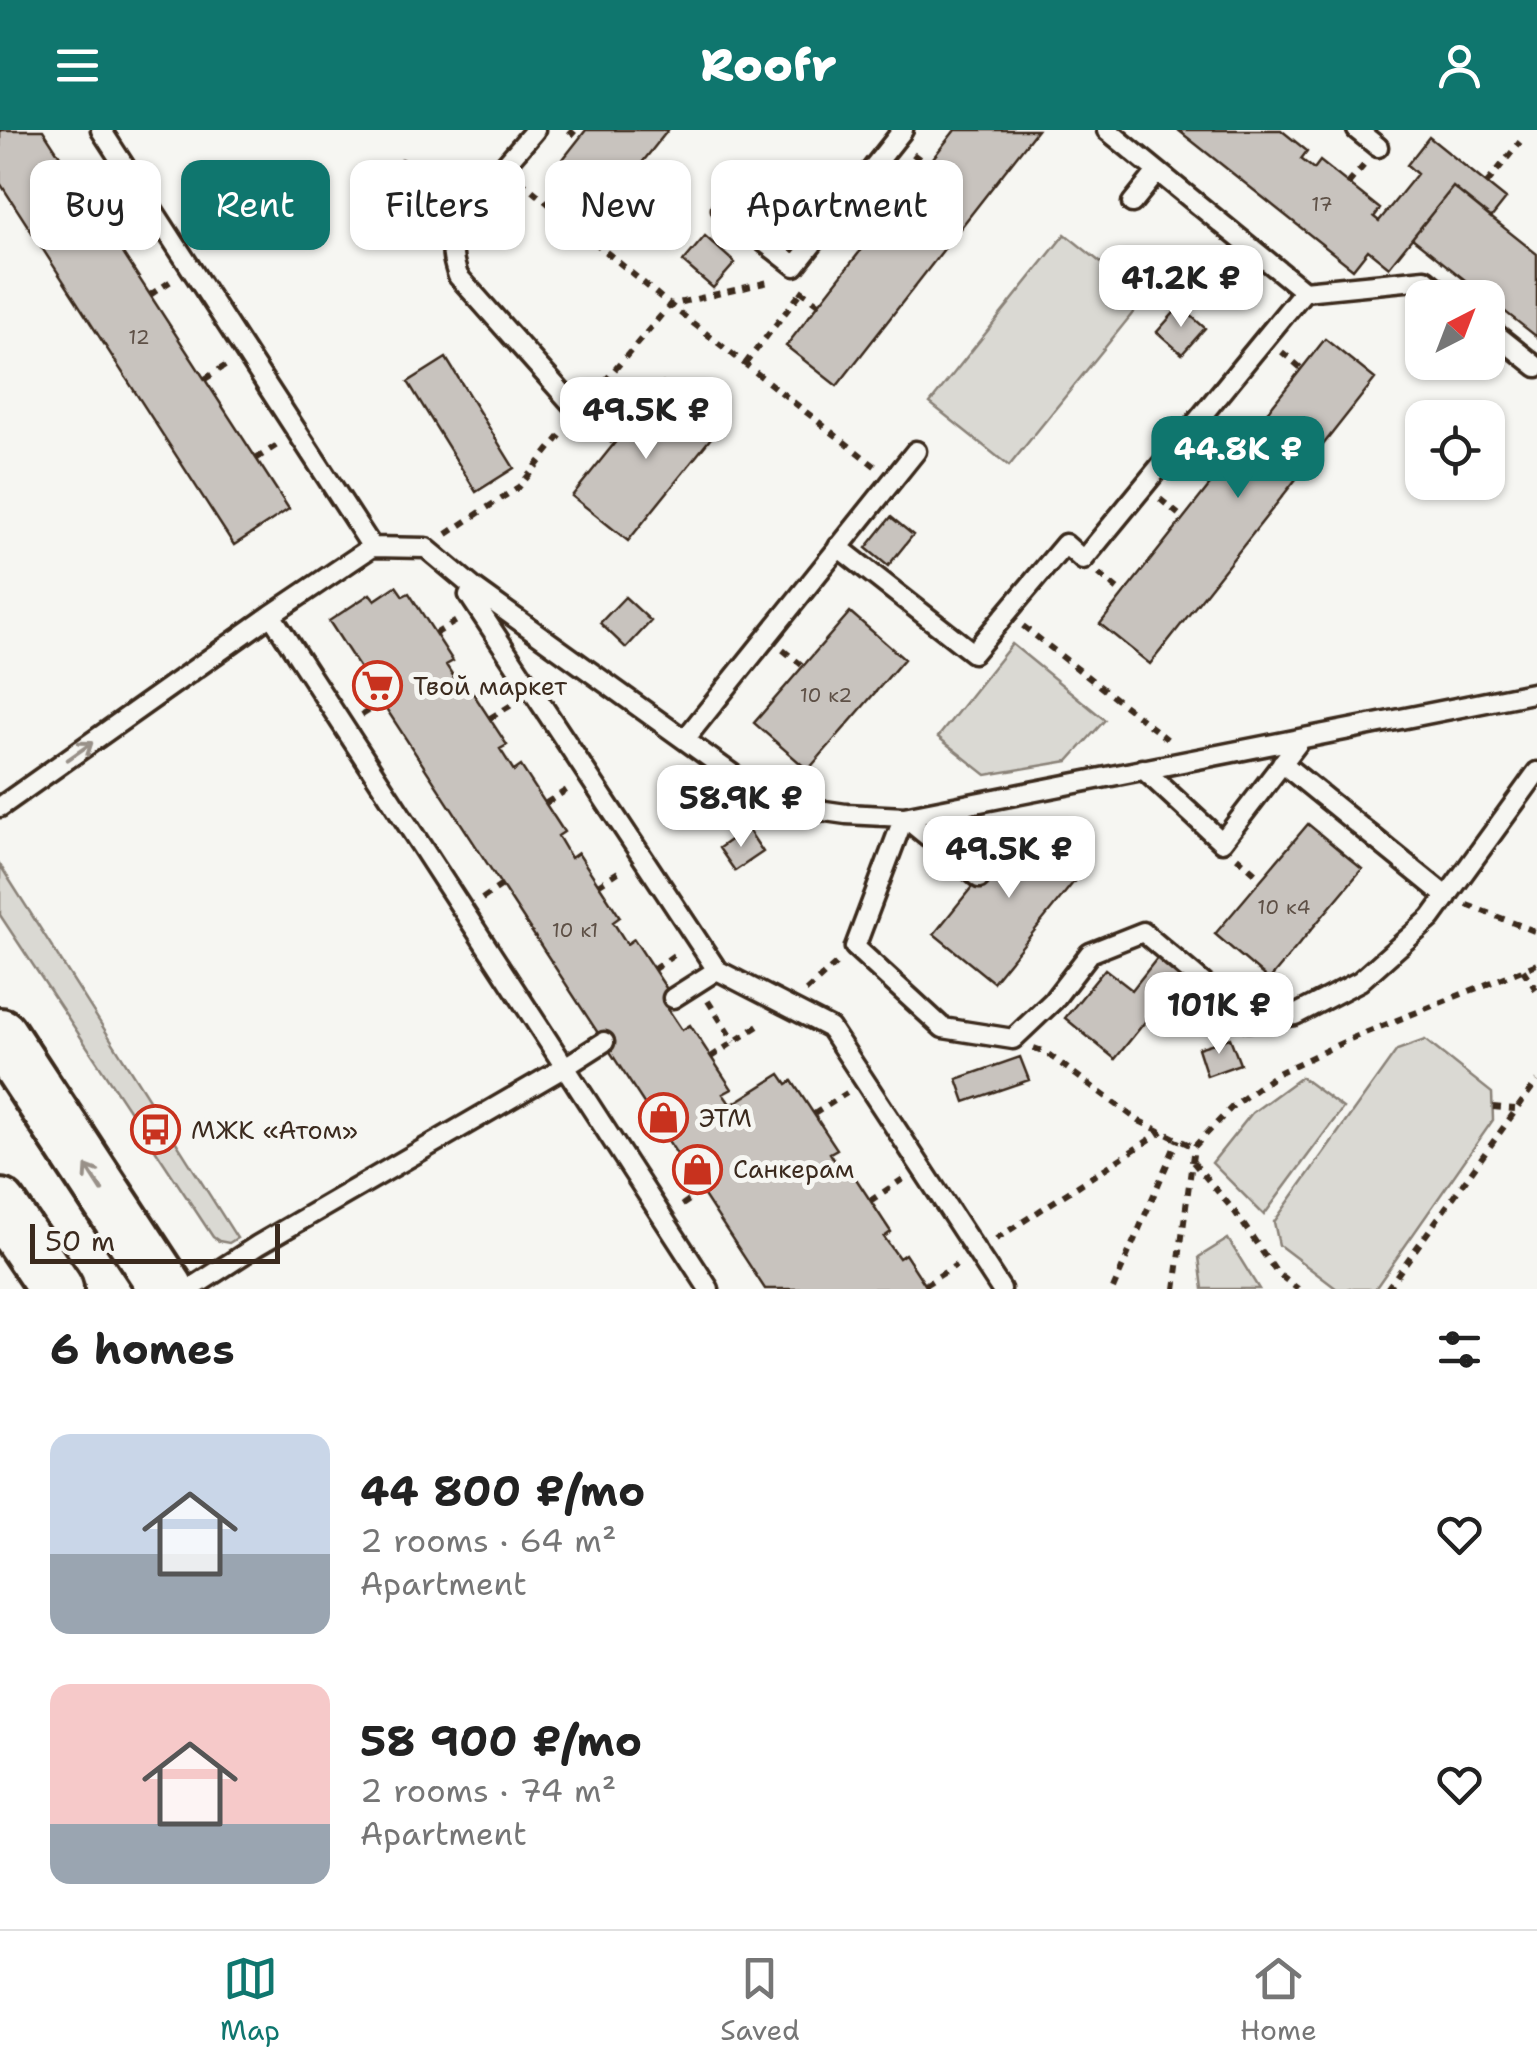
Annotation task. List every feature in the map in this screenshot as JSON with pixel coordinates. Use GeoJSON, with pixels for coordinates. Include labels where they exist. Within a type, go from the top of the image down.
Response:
{"type":"FeatureCollection","features":[{"type":"Feature","properties":{"kind":"main road"},"geometry":{"type":"LineString","coordinates":[[0,1034],[166,1289]]}},
{"type":"Feature","properties":{"kind":"main road"},"geometry":{"type":"LineString","coordinates":[[0,1206],[56,1289]]}},
{"type":"Feature","properties":{"kind":"lane"},"geometry":{"type":"LineString","coordinates":[[101,130],[372,546]]}},
{"type":"Feature","properties":{"kind":"lane"},"geometry":{"type":"LineString","coordinates":[[510,160],[535,130]]}},
{"type":"Feature","properties":{"kind":"lane"},"geometry":{"type":"LineString","coordinates":[[879,160],[902,130]]}},
{"type":"Feature","properties":{"kind":"lane"},"geometry":{"type":"LineString","coordinates":[[1106,130],[1304,292]]}},
{"type":"Feature","properties":{"kind":"lane"},"geometry":{"type":"LineString","coordinates":[[1356,130],[1378,148]]}},
{"type":"Feature","properties":{"kind":"lane"},"geometry":{"type":"LineString","coordinates":[[1132,203],[1157,172]]}},
{"type":"Feature","properties":{"kind":"lane"},"geometry":{"type":"LineString","coordinates":[[452,250],[458,276],[579,412]]}},
{"type":"Feature","properties":{"kind":"lane"},"geometry":{"type":"LineString","coordinates":[[775,250],[796,266],[808,250]]}},
{"type":"Feature","properties":{"kind":"lane"},"geometry":{"type":"LineString","coordinates":[[838,547],[973,654],[1065,544],[1083,560],[1304,292],[1405,281]]}},
{"type":"Feature","properties":{"kind":"lane"},"geometry":{"type":"LineString","coordinates":[[1505,342],[1537,368]]}},
{"type":"Feature","properties":{"kind":"lane"},"geometry":{"type":"LineString","coordinates":[[685,739],[916,451]]}},
{"type":"Feature","properties":{"kind":"lane"},"geometry":{"type":"LineString","coordinates":[[0,807],[372,546],[426,548],[474,588],[753,789],[790,806],[846,814],[904,816],[1537,692]]}},
{"type":"Feature","properties":{"kind":"lane"},"geometry":{"type":"LineString","coordinates":[[474,588],[470,595],[718,970],[830,1028],[1001,1289]]}},
{"type":"Feature","properties":{"kind":"lane"},"geometry":{"type":"LineString","coordinates":[[271,615],[709,1289]]}},
{"type":"Feature","properties":{"kind":"lane"},"geometry":{"type":"LineString","coordinates":[[1143,770],[1222,842],[1300,738]]}},
{"type":"Feature","properties":{"kind":"lane"},"geometry":{"type":"LineString","coordinates":[[1282,764],[1447,897]]}},
{"type":"Feature","properties":{"kind":"lane"},"geometry":{"type":"LineString","coordinates":[[904,816],[855,947],[943,1028],[1012,1039],[1054,1001],[1090,953],[1144,932],[1248,1021],[1295,1015],[1360,981],[1431,918],[1537,772]]}},
{"type":"Feature","properties":{"kind":"lane"},"geometry":{"type":"LineString","coordinates":[[904,816],[979,878]]}},
{"type":"Feature","properties":{"kind":"lane"},"geometry":{"type":"LineString","coordinates":[[673,998],[718,970]]}},
{"type":"Feature","properties":{"kind":"lane"},"geometry":{"type":"LineString","coordinates":[[190,1289],[604,1042]]}},
{"type":"Feature","properties":{"kind":"path"},"geometry":{"type":"LineString","coordinates":[[570,130],[579,138]]}},
{"type":"Feature","properties":{"kind":"path"},"geometry":{"type":"LineString","coordinates":[[1486,183],[1520,142]]}},
{"type":"Feature","properties":{"kind":"path"},"geometry":{"type":"LineString","coordinates":[[911,152],[921,160]]}},
{"type":"Feature","properties":{"kind":"path"},"geometry":{"type":"LineString","coordinates":[[525,184],[892,480]]}},
{"type":"Feature","properties":{"kind":"path"},"geometry":{"type":"LineString","coordinates":[[1006,613],[1194,760]]}},
{"type":"Feature","properties":{"kind":"path"},"geometry":{"type":"LineString","coordinates":[[490,718],[517,701]]}},
{"type":"Feature","properties":{"kind":"path"},"geometry":{"type":"LineString","coordinates":[[546,803],[571,786]]}},
{"type":"Feature","properties":{"kind":"path"},"geometry":{"type":"LineString","coordinates":[[598,884],[624,868]]}},
{"type":"Feature","properties":{"kind":"path"},"geometry":{"type":"LineString","coordinates":[[1447,897],[1537,932]]}},
{"type":"Feature","properties":{"kind":"path"},"geometry":{"type":"LineString","coordinates":[[654,969],[677,953]]}},
{"type":"Feature","properties":{"kind":"path"},"geometry":{"type":"LineString","coordinates":[[1174,1289],[1194,1147],[1233,1106],[1278,1073],[1350,1039],[1537,964]]}},
{"type":"Feature","properties":{"kind":"path"},"geometry":{"type":"LineString","coordinates":[[1523,970],[1537,991]]}},
{"type":"Feature","properties":{"kind":"path"},"geometry":{"type":"LineString","coordinates":[[1012,1039],[1045,1052],[1139,1121],[1194,1147]]}},
{"type":"Feature","properties":{"kind":"path"},"geometry":{"type":"LineString","coordinates":[[1386,1289],[1537,1080]]}},
{"type":"Feature","properties":{"kind":"path"},"geometry":{"type":"LineString","coordinates":[[814,1114],[865,1082]]}},
{"type":"Feature","properties":{"kind":"path"},"geometry":{"type":"LineString","coordinates":[[1492,1107],[1515,1109]]}},
{"type":"Feature","properties":{"kind":"path"},"geometry":{"type":"LineString","coordinates":[[925,1286],[1163,1131]]}},
{"type":"Feature","properties":{"kind":"path"},"geometry":{"type":"LineString","coordinates":[[1113,1289],[1178,1139]]}},
{"type":"Feature","properties":{"kind":"path"},"geometry":{"type":"LineString","coordinates":[[1192,1161],[1235,1212],[1277,1272],[1298,1289]]}},
{"type":"Feature","properties":{"kind":"path"},"geometry":{"type":"LineString","coordinates":[[870,1200],[921,1168]]}},
{"type":"Feature","properties":{"kind":"shaded area"},"geometry":{"type":"Polygon","coordinates":[[[1065,234],[1145,298],[1009,466],[930,403],[1065,234]]]}},
{"type":"Feature","properties":{"kind":"shaded area"},"geometry":{"type":"Polygon","coordinates":[[[1012,644],[1105,720],[1068,761],[986,775],[938,737],[1012,644]]]}},
{"type":"Feature","properties":{"kind":"shaded area"},"geometry":{"type":"Polygon","coordinates":[[[0,865],[237,1238],[229,1243],[213,1237],[0,915],[0,865]]]}},
{"type":"Feature","properties":{"kind":"shaded area"},"geometry":{"type":"Polygon","coordinates":[[[1425,1040],[1492,1093],[1493,1120],[1375,1289],[1337,1289],[1279,1245],[1274,1222],[1397,1050],[1425,1040]]]}},
{"type":"Feature","properties":{"kind":"shaded area"},"geometry":{"type":"Polygon","coordinates":[[[1301,1077],[1343,1108],[1264,1215],[1212,1163],[1252,1113],[1301,1077]]]}},
{"type":"Feature","properties":{"kind":"shaded area"},"geometry":{"type":"Polygon","coordinates":[[[1228,1239],[1259,1289],[1203,1289],[1199,1257],[1228,1239]]]}},
{"type":"Feature","properties":{"kind":"building"},"geometry":{"type":"Polygon","coordinates":[[[0,130],[43,130],[62,160],[30,160],[30,229],[0,183],[0,130]]]}},
{"type":"Feature","properties":{"kind":"building"},"geometry":{"type":"Polygon","coordinates":[[[586,130],[668,130],[644,160],[562,160],[586,130]]]}},
{"type":"Feature","properties":{"kind":"building"},"geometry":{"type":"Polygon","coordinates":[[[955,130],[1037,130],[963,225],[963,160],[932,160],[955,130]]]}},
{"type":"Feature","properties":{"kind":"building"},"geometry":{"type":"Polygon","coordinates":[[[1178,130],[1281,130],[1307,151],[1301,159],[1314,169],[1320,161],[1380,209],[1374,217],[1379,221],[1417,174],[1407,165],[1429,137],[1506,199],[1491,218],[1453,187],[1389,267],[1368,250],[1353,269],[1178,130]]]}},
{"type":"Feature","properties":{"kind":"building"},"geometry":{"type":"Polygon","coordinates":[[[1453,187],[1537,254],[1537,337],[1505,312],[1505,280],[1465,280],[1412,238],[1453,187]]]}},
{"type":"Feature","properties":{"kind":"building"},"geometry":{"type":"Polygon","coordinates":[[[705,236],[711,241],[711,250],[721,250],[735,263],[713,288],[683,262],[705,236]]]}},
{"type":"Feature","properties":{"kind":"building"},"geometry":{"type":"Polygon","coordinates":[[[43,250],[121,250],[289,509],[234,545],[43,250]]]}},
{"type":"Feature","properties":{"kind":"building"},"geometry":{"type":"Polygon","coordinates":[[[861,250],[943,250],[837,386],[786,346],[861,250]]]}},
{"type":"Feature","properties":{"kind":"building"},"geometry":{"type":"Polygon","coordinates":[[[1180,306],[1205,328],[1182,354],[1157,332],[1180,306]]]}},
{"type":"Feature","properties":{"kind":"building"},"geometry":{"type":"Polygon","coordinates":[[[1325,339],[1375,379],[1150,664],[1100,624],[1325,339]]]}},
{"type":"Feature","properties":{"kind":"building"},"geometry":{"type":"Polygon","coordinates":[[[446,358],[514,468],[476,492],[408,382],[446,358]]]}},
{"type":"Feature","properties":{"kind":"building"},"geometry":{"type":"Polygon","coordinates":[[[663,383],[719,428],[628,541],[572,496],[663,383]]]}},
{"type":"Feature","properties":{"kind":"building"},"geometry":{"type":"Polygon","coordinates":[[[891,517],[913,535],[888,566],[866,548],[891,517]]]}},
{"type":"Feature","properties":{"kind":"building"},"geometry":{"type":"Polygon","coordinates":[[[396,586],[403,596],[409,593],[453,661],[446,665],[459,685],[465,681],[507,745],[500,749],[514,771],[521,766],[564,832],[558,836],[571,858],[578,853],[620,917],[613,922],[627,944],[634,939],[676,1003],[668,1009],[682,1030],[690,1025],[732,1089],[723,1094],[731,1105],[780,1074],[787,1084],[792,1081],[837,1149],[830,1153],[842,1173],[849,1168],[891,1232],[884,1237],[899,1258],[905,1254],[928,1289],[765,1289],[329,621],[370,594],[375,600],[396,586]]]}},
{"type":"Feature","properties":{"kind":"building"},"geometry":{"type":"Polygon","coordinates":[[[625,597],[651,621],[626,648],[600,623],[625,597]]]}},
{"type":"Feature","properties":{"kind":"building"},"geometry":{"type":"Polygon","coordinates":[[[850,612],[904,659],[808,770],[754,723],[850,612]]]}},
{"type":"Feature","properties":{"kind":"building"},"geometry":{"type":"Polygon","coordinates":[[[1025,821],[1085,868],[993,982],[934,934],[1025,821]]]}},
{"type":"Feature","properties":{"kind":"building"},"geometry":{"type":"Polygon","coordinates":[[[1308,824],[1362,869],[1269,980],[1215,934],[1308,824]]]}},
{"type":"Feature","properties":{"kind":"building"},"geometry":{"type":"Polygon","coordinates":[[[747,828],[763,852],[735,871],[719,848],[747,828]]]}},
{"type":"Feature","properties":{"kind":"building"},"geometry":{"type":"Polygon","coordinates":[[[1158,957],[1182,976],[1115,1059],[1065,1018],[1105,969],[1132,990],[1158,957]]]}},
{"type":"Feature","properties":{"kind":"building"},"geometry":{"type":"Polygon","coordinates":[[[1230,1038],[1240,1064],[1207,1076],[1198,1048],[1230,1038]]]}},
{"type":"Feature","properties":{"kind":"building"},"geometry":{"type":"Polygon","coordinates":[[[1020,1057],[1029,1080],[965,1102],[957,1079],[1020,1057]]]}},
{"type":"Feature","properties":{"kind":"place","name":"Твой маркет"},"geometry":{"type":"Point","coordinates":[378,686]}},
{"type":"Feature","properties":{"kind":"place","name":"ЭТМ"},"geometry":{"type":"Point","coordinates":[664,1118]}},
{"type":"Feature","properties":{"kind":"place","name":"МЖК «Атом»"},"geometry":{"type":"Point","coordinates":[156,1130]}},
{"type":"Feature","properties":{"kind":"place","name":"Санкерам"},"geometry":{"type":"Point","coordinates":[698,1169]}}]}
